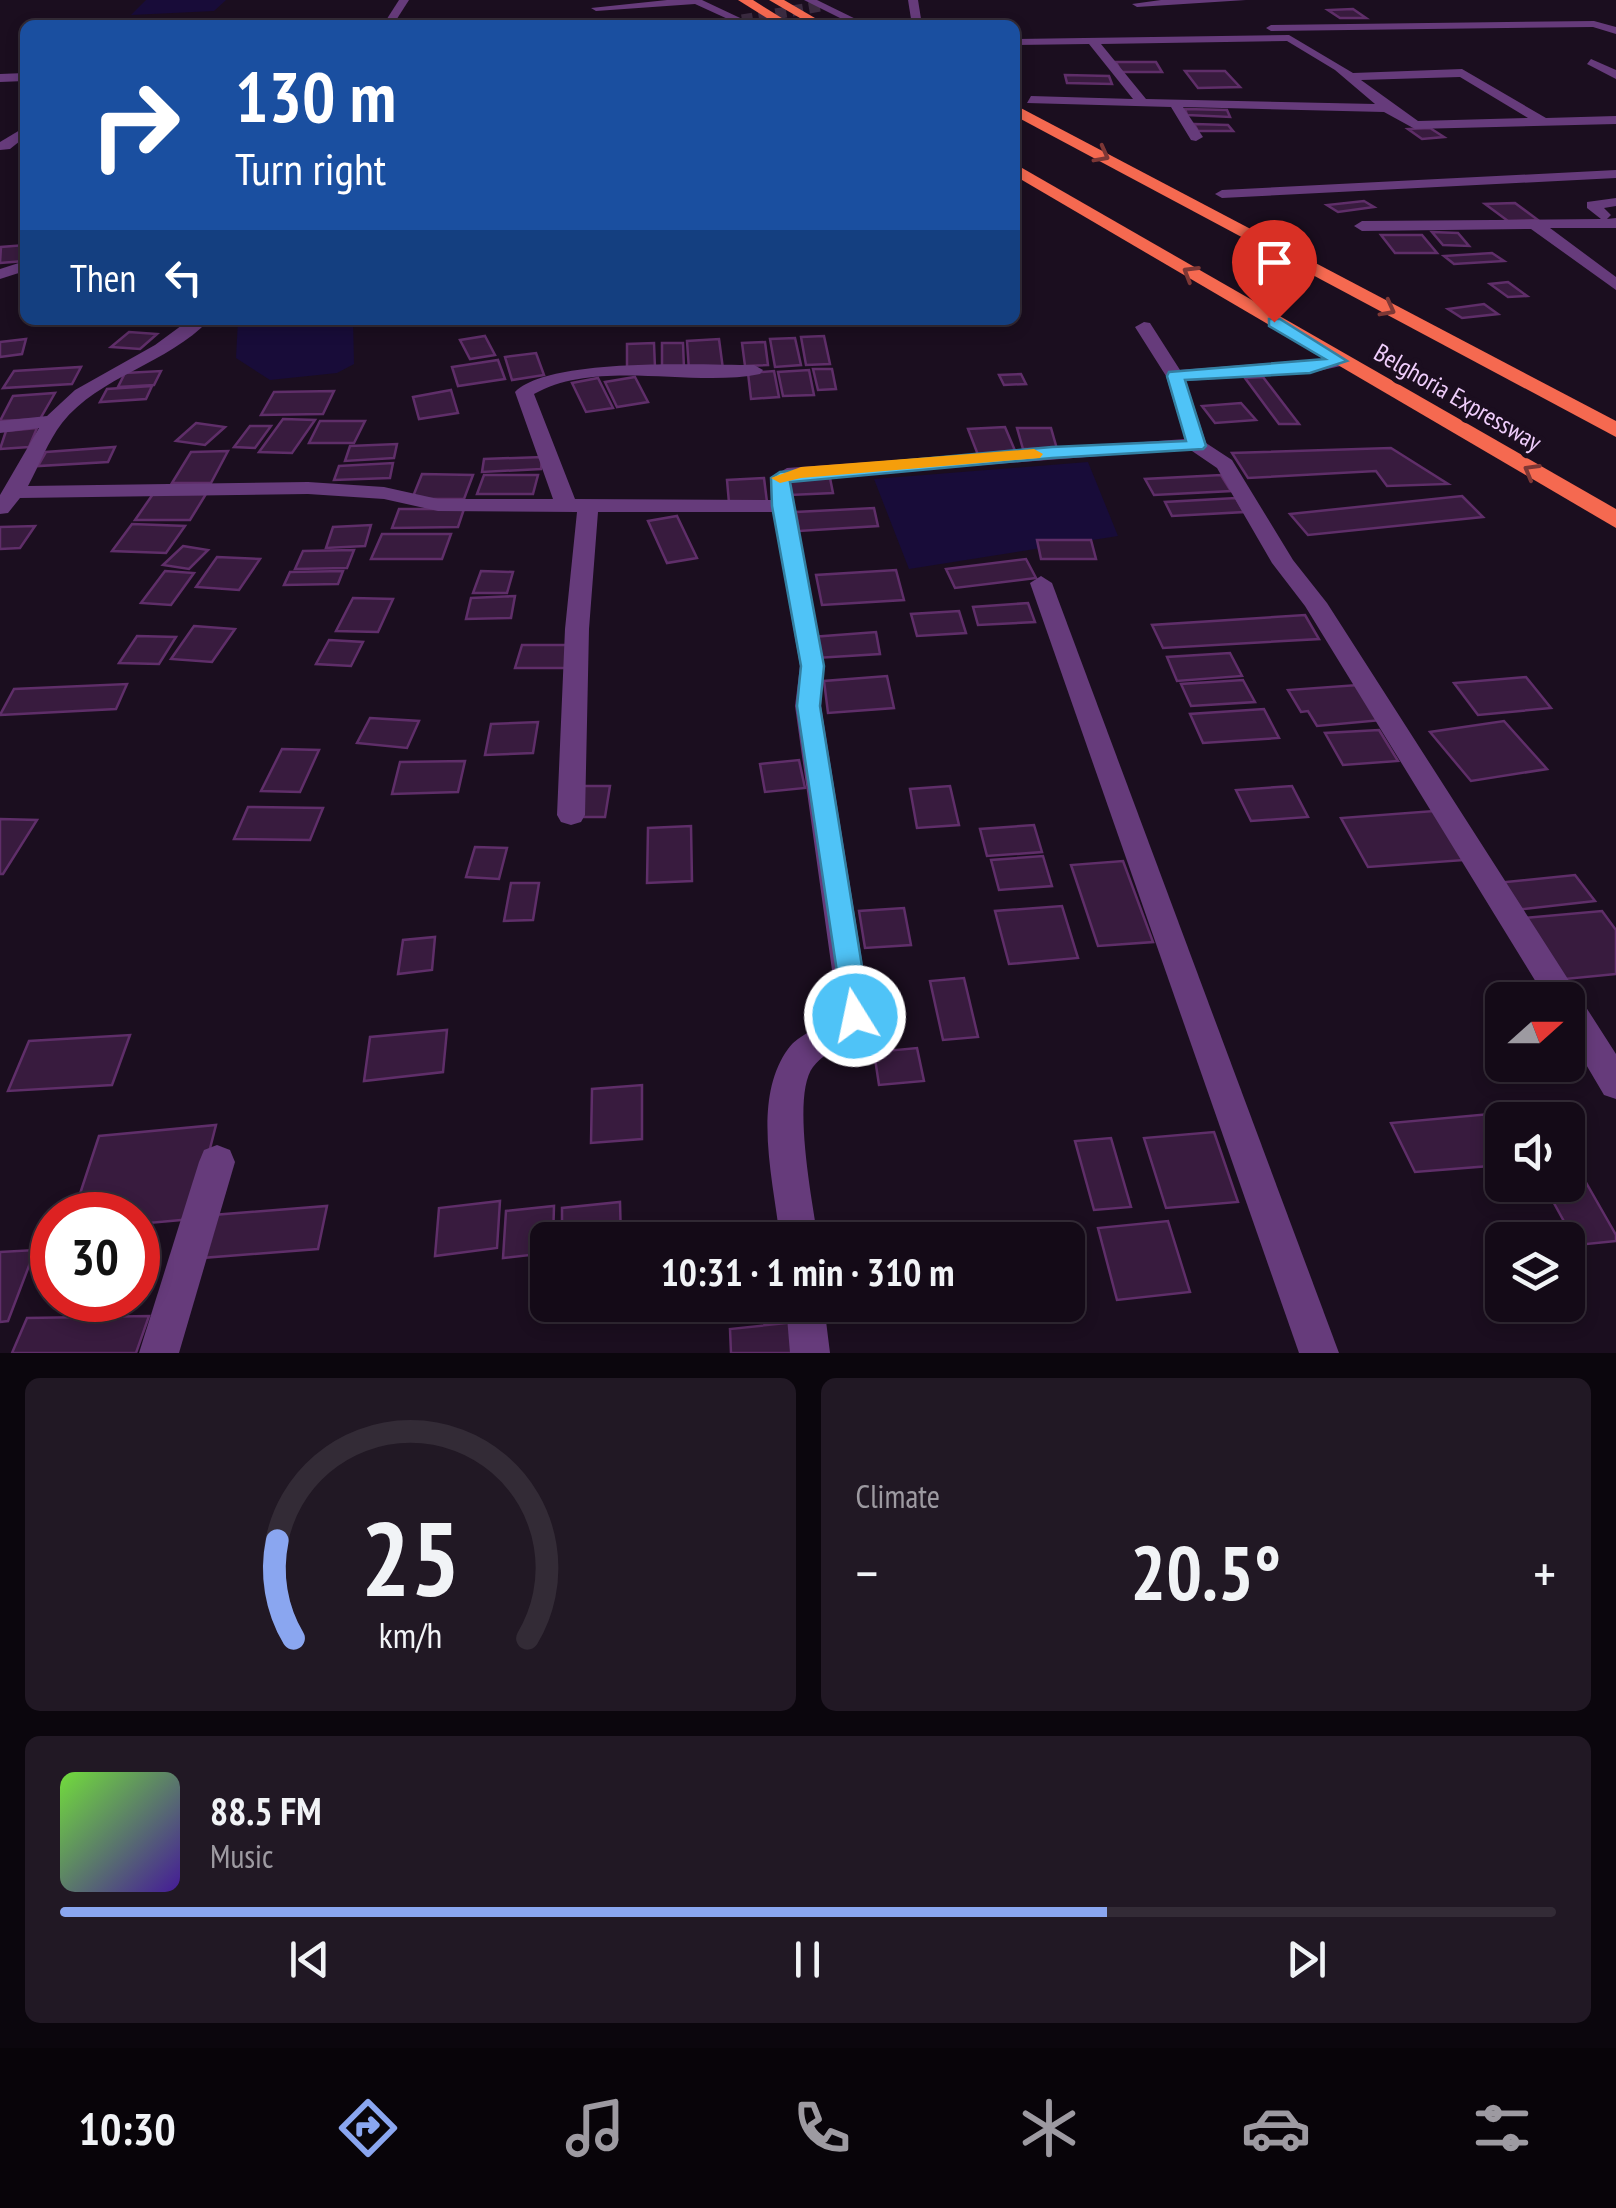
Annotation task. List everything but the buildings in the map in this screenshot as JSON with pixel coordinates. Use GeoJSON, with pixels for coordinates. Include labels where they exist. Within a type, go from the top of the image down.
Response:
{"type":"FeatureCollection","features":[{"type":"Feature","properties":{"kind":"highway"},"geometry":{"type":"LineString","coordinates":[[744,0],[779,20]]}},
{"type":"Feature","properties":{"kind":"highway"},"geometry":{"type":"LineString","coordinates":[[776,0],[812,20]]}},
{"type":"Feature","properties":{"kind":"highway","name":"Belghoria Expressway"},"geometry":{"type":"LineString","coordinates":[[1023,105],[1616,430]]}},
{"type":"Feature","properties":{"kind":"highway","name":"Belghoria Expressway"},"geometry":{"type":"LineString","coordinates":[[1020,171],[1616,520]]}},
{"type":"Feature","properties":{"kind":"street"},"geometry":{"type":"LineString","coordinates":[[809,0],[851,20]]}},
{"type":"Feature","properties":{"kind":"street"},"geometry":{"type":"LineString","coordinates":[[1136,2],[1242,1],[1271,28],[1350,77],[1414,125],[1616,120]]}},
{"type":"Feature","properties":{"kind":"street"},"geometry":{"type":"LineString","coordinates":[[596,8],[702,2],[740,20]]}},
{"type":"Feature","properties":{"kind":"street"},"geometry":{"type":"LineString","coordinates":[[1136,2],[1160,40]]}},
{"type":"Feature","properties":{"kind":"street"},"geometry":{"type":"LineString","coordinates":[[1594,24],[1586,17],[1616,17]]}},
{"type":"Feature","properties":{"kind":"street"},"geometry":{"type":"LineString","coordinates":[[1271,28],[1594,24],[1616,31]]}},
{"type":"Feature","properties":{"kind":"street"},"geometry":{"type":"LineString","coordinates":[[1020,42],[1289,38]]}},
{"type":"Feature","properties":{"kind":"street"},"geometry":{"type":"LineString","coordinates":[[1094,43],[1144,103]]}},
{"type":"Feature","properties":{"kind":"street"},"geometry":{"type":"LineString","coordinates":[[1591,62],[1616,75]]}},
{"type":"Feature","properties":{"kind":"street"},"geometry":{"type":"LineString","coordinates":[[1350,77],[1462,73],[1545,123]]}},
{"type":"Feature","properties":{"kind":"street"},"geometry":{"type":"LineString","coordinates":[[1175,104],[1196,137]]}},
{"type":"Feature","properties":{"kind":"street"},"geometry":{"type":"LineString","coordinates":[[1023,105],[1388,108]]}},
{"type":"Feature","properties":{"kind":"street"},"geometry":{"type":"LineString","coordinates":[[1222,194],[1412,190],[1616,174]]}},
{"type":"Feature","properties":{"kind":"street"},"geometry":{"type":"LineString","coordinates":[[1614,222],[1592,205],[1616,202]]}},
{"type":"Feature","properties":{"kind":"street"},"geometry":{"type":"LineString","coordinates":[[1432,206],[1459,227]]}},
{"type":"Feature","properties":{"kind":"street"},"geometry":{"type":"LineString","coordinates":[[1362,226],[1614,222]]}},
{"type":"Feature","properties":{"kind":"street"},"geometry":{"type":"LineString","coordinates":[[1535,224],[1616,286]]}},
{"type":"Feature","properties":{"kind":"street"},"geometry":{"type":"LineString","coordinates":[[7,500],[53,421],[82,394],[193,325]]}},
{"type":"Feature","properties":{"kind":"street"},"geometry":{"type":"LineString","coordinates":[[1144,327],[1175,376],[1197,446]]}},
{"type":"Feature","properties":{"kind":"street"},"geometry":{"type":"LineString","coordinates":[[1175,376],[1310,368],[1339,361]]}},
{"type":"Feature","properties":{"kind":"street"},"geometry":{"type":"LineString","coordinates":[[571,815],[578,507],[524,392],[532,383],[573,375],[754,370]]}},
{"type":"Feature","properties":{"kind":"street"},"geometry":{"type":"LineString","coordinates":[[0,427],[53,421]]}},
{"type":"Feature","properties":{"kind":"street"},"geometry":{"type":"LineString","coordinates":[[797,1222],[787,1112],[790,1076],[802,1055],[844,1033],[855,1016],[808,706],[812,666],[779,486],[780,478],[787,474],[1070,451],[1197,446],[1225,464],[1283,563],[1315,603],[1553,982]]}},
{"type":"Feature","properties":{"kind":"street"},"geometry":{"type":"LineString","coordinates":[[7,500],[308,488],[384,493],[438,505],[782,506]]}},
{"type":"Feature","properties":{"kind":"street"},"geometry":{"type":"LineString","coordinates":[[1042,583],[1319,1353]]}},
{"type":"Feature","properties":{"kind":"street"},"geometry":{"type":"LineString","coordinates":[[1585,1034],[1616,1084]]}},
{"type":"Feature","properties":{"kind":"street"},"geometry":{"type":"LineString","coordinates":[[160,1353],[217,1162]]}},
{"type":"Feature","properties":{"kind":"street"},"geometry":{"type":"LineString","coordinates":[[807,1322],[810,1353]]}},
{"type":"Feature","properties":{"kind":"shaded area"},"geometry":{"type":"Polygon","coordinates":[[[146,0],[226,0],[214,11],[131,15],[146,0]]]}},
{"type":"Feature","properties":{"kind":"shaded area"},"geometry":{"type":"Polygon","coordinates":[[[238,325],[353,325],[354,364],[337,373],[270,380],[236,358],[238,325]]]}},
{"type":"Feature","properties":{"kind":"shaded area"},"geometry":{"type":"Polygon","coordinates":[[[1088,462],[1118,536],[909,569],[874,479],[1088,462]]]}},
{"type":"Feature","properties":{"kind":"tunnel"},"geometry":{"type":"LineString","coordinates":[[742,20],[820,6]]}},
{"type":"Feature","properties":{"kind":"slow traffic"},"geometry":{"type":"LineString","coordinates":[[780,478],[787,474],[1034,454]]}},
{"type":"Feature","properties":{"kind":"route"},"geometry":{"type":"LineString","coordinates":[[855,1016],[808,706],[812,666],[780,478],[787,474],[1052,452],[1197,446],[1175,376],[1310,368],[1339,361],[1274,322]]}}]}
